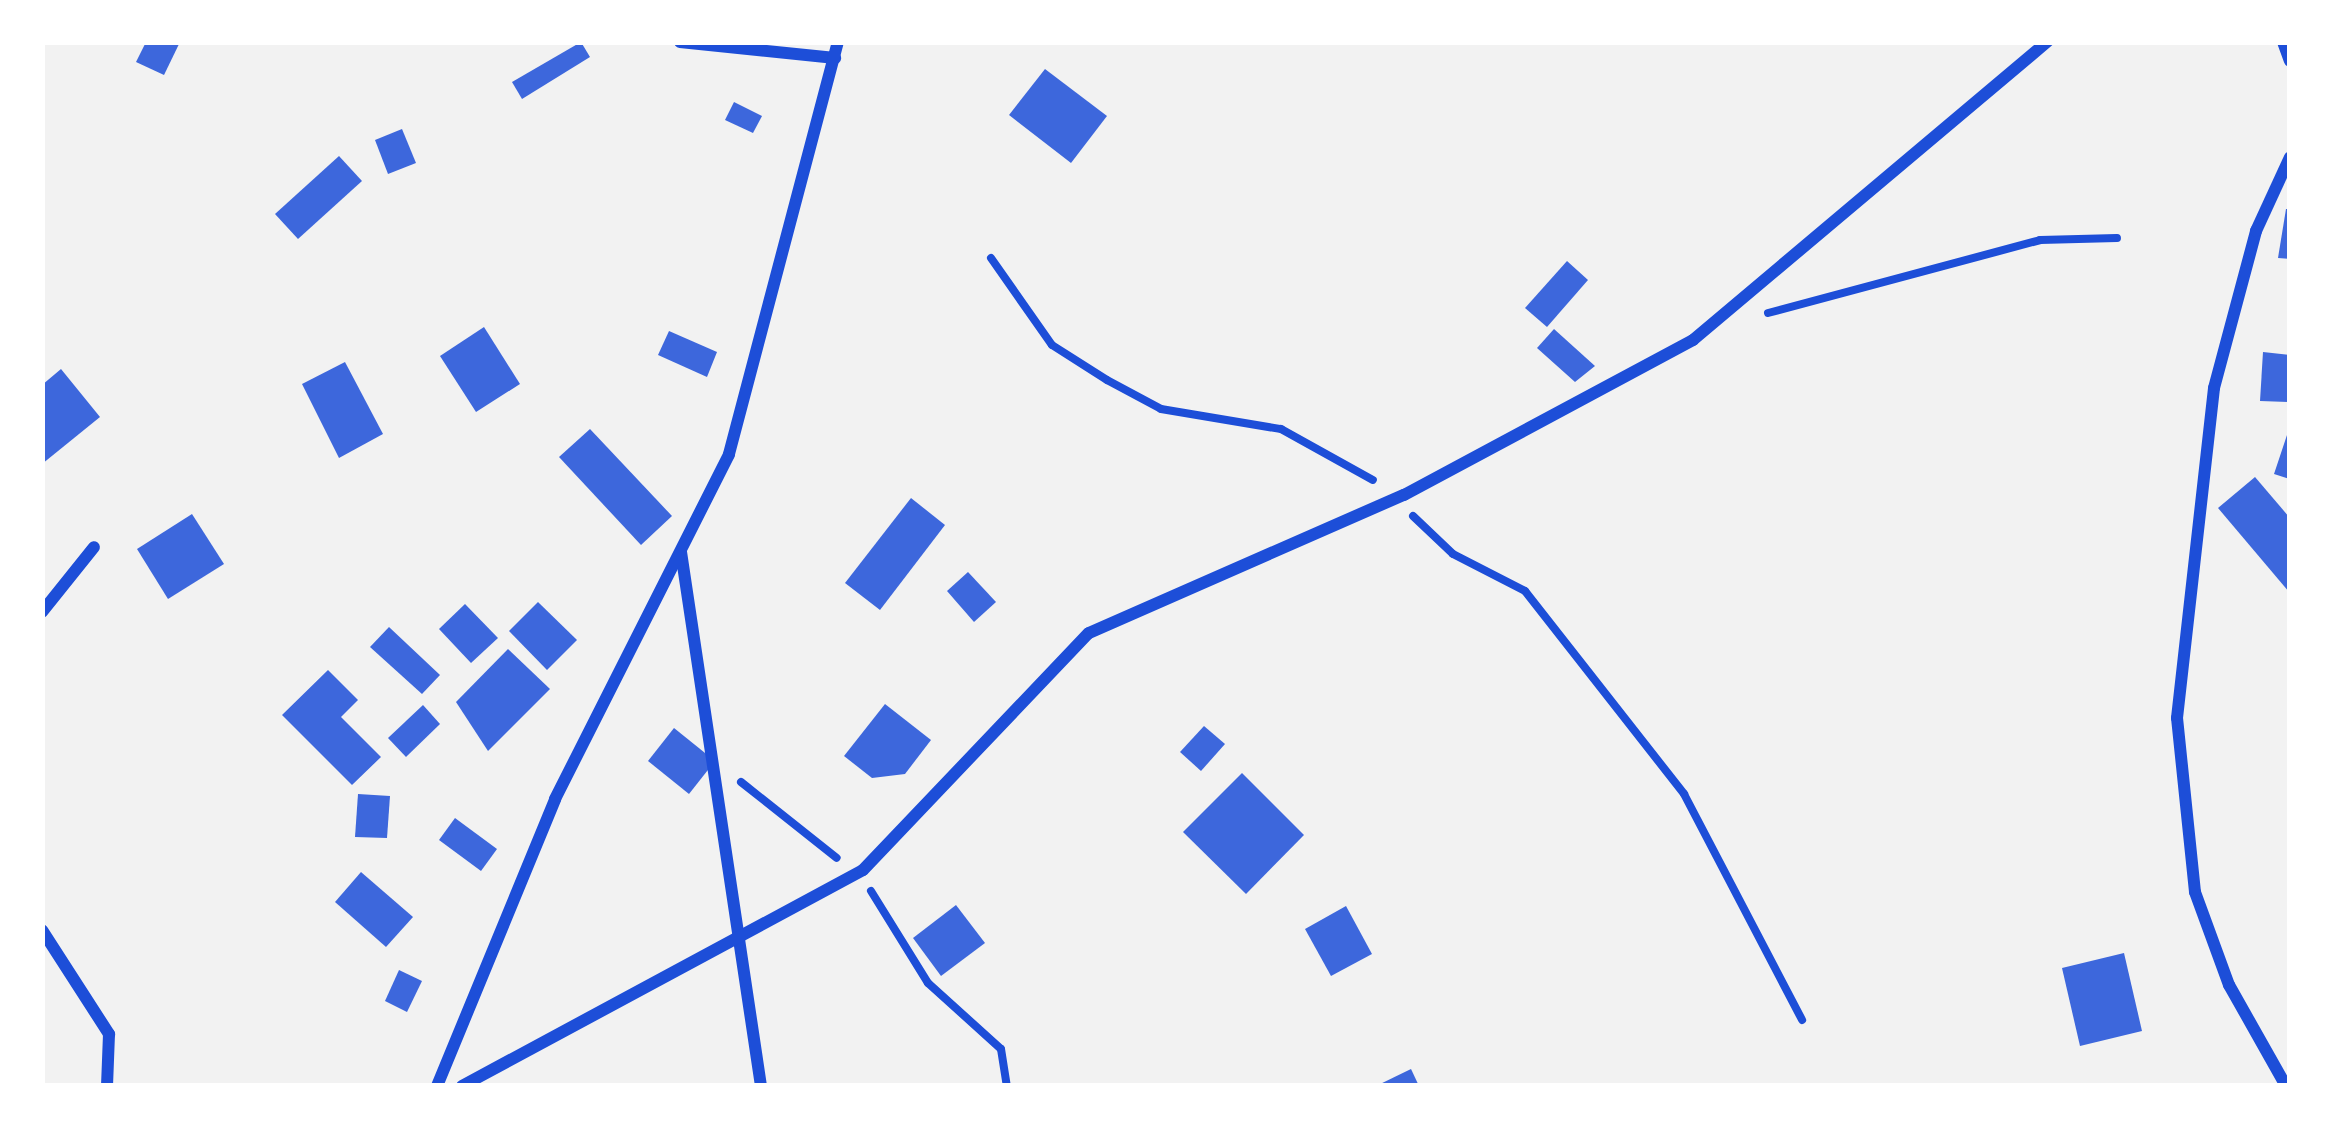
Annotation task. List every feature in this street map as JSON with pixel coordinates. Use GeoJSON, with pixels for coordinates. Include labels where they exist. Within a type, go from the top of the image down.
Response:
{"type":"FeatureCollection","features":[{"type":"Feature","properties":{"kind":"street"},"geometry":{"type":"LineString","coordinates":[[680,42],[835,58]]}},
{"type":"Feature","properties":{"kind":"street"},"geometry":{"type":"LineString","coordinates":[[437,1086],[555,799],[729,454],[838,42]]}},
{"type":"Feature","properties":{"kind":"street"},"geometry":{"type":"LineString","coordinates":[[462,1086],[863,870],[1089,633],[1404,495],[1693,340],[2048,42]]}},
{"type":"Feature","properties":{"kind":"street"},"geometry":{"type":"LineString","coordinates":[[2282,42],[2290,62]]}},
{"type":"Feature","properties":{"kind":"street"},"geometry":{"type":"LineString","coordinates":[[2286,1086],[2229,985],[2194,892],[2177,718],[2214,388],[2256,232],[2290,157]]}},
{"type":"Feature","properties":{"kind":"street"},"geometry":{"type":"LineString","coordinates":[[42,613],[94,547]]}},
{"type":"Feature","properties":{"kind":"street"},"geometry":{"type":"LineString","coordinates":[[681,551],[716,748],[760,1086]]}},
{"type":"Feature","properties":{"kind":"street"},"geometry":{"type":"LineString","coordinates":[[42,930],[109,1034],[107,1086]]}},
{"type":"Feature","properties":{"kind":"path"},"geometry":{"type":"LineString","coordinates":[[1749,320],[2003,248],[2117,238]]}},
{"type":"Feature","properties":{"kind":"path"},"geometry":{"type":"LineString","coordinates":[[991,259],[1052,345],[1107,380],[1161,409],[1281,430],[1404,495],[1420,532],[1526,591],[1684,794],[1802,1020]]}},
{"type":"Feature","properties":{"kind":"path"},"geometry":{"type":"LineString","coordinates":[[716,748],[795,828],[863,870],[928,983],[1001,1048],[1007,1086]]}},
{"type":"Feature","properties":{"kind":"building"},"geometry":{"type":"Polygon","coordinates":[[[146,42],[180,42],[164,75],[136,62],[146,42]]]}},
{"type":"Feature","properties":{"kind":"building"},"geometry":{"type":"Polygon","coordinates":[[[581,42],[590,57],[522,99],[512,82],[581,42]]]}},
{"type":"Feature","properties":{"kind":"building"},"geometry":{"type":"Polygon","coordinates":[[[1045,69],[1107,116],[1071,163],[1009,115],[1045,69]]]}},
{"type":"Feature","properties":{"kind":"building"},"geometry":{"type":"Polygon","coordinates":[[[734,102],[762,116],[753,133],[725,120],[734,102]]]}},
{"type":"Feature","properties":{"kind":"building"},"geometry":{"type":"Polygon","coordinates":[[[402,129],[416,163],[388,174],[375,140],[402,129]]]}},
{"type":"Feature","properties":{"kind":"building"},"geometry":{"type":"Polygon","coordinates":[[[339,156],[362,181],[298,239],[275,214],[339,156]]]}},
{"type":"Feature","properties":{"kind":"building"},"geometry":{"type":"Polygon","coordinates":[[[2286,209],[2290,209],[2290,259],[2278,258],[2286,209]]]}},
{"type":"Feature","properties":{"kind":"building"},"geometry":{"type":"Polygon","coordinates":[[[1567,261],[1588,280],[1547,327],[1525,308],[1567,261]]]}},
{"type":"Feature","properties":{"kind":"building"},"geometry":{"type":"Polygon","coordinates":[[[484,327],[520,384],[476,412],[440,356],[484,327]]]}},
{"type":"Feature","properties":{"kind":"building"},"geometry":{"type":"Polygon","coordinates":[[[1554,329],[1595,366],[1575,382],[1537,348],[1554,329]]]}},
{"type":"Feature","properties":{"kind":"building"},"geometry":{"type":"Polygon","coordinates":[[[669,331],[717,352],[707,377],[658,355],[669,331]]]}},
{"type":"Feature","properties":{"kind":"building"},"geometry":{"type":"Polygon","coordinates":[[[2263,352],[2290,355],[2290,402],[2260,401],[2263,352]]]}},
{"type":"Feature","properties":{"kind":"building"},"geometry":{"type":"Polygon","coordinates":[[[345,362],[383,434],[339,458],[302,384],[345,362]]]}},
{"type":"Feature","properties":{"kind":"building"},"geometry":{"type":"Polygon","coordinates":[[[61,369],[100,417],[42,464],[42,385],[61,369]]]}},
{"type":"Feature","properties":{"kind":"building"},"geometry":{"type":"Polygon","coordinates":[[[590,429],[672,516],[641,545],[559,457],[590,429]]]}},
{"type":"Feature","properties":{"kind":"building"},"geometry":{"type":"Polygon","coordinates":[[[2290,430],[2290,479],[2274,474],[2290,430]]]}},
{"type":"Feature","properties":{"kind":"building"},"geometry":{"type":"Polygon","coordinates":[[[2255,477],[2290,518],[2290,593],[2218,508],[2255,477]]]}},
{"type":"Feature","properties":{"kind":"building"},"geometry":{"type":"Polygon","coordinates":[[[911,498],[945,525],[880,610],[845,583],[911,498]]]}},
{"type":"Feature","properties":{"kind":"building"},"geometry":{"type":"Polygon","coordinates":[[[192,514],[224,564],[168,599],[137,549],[192,514]]]}},
{"type":"Feature","properties":{"kind":"building"},"geometry":{"type":"Polygon","coordinates":[[[968,572],[996,602],[974,622],[947,591],[968,572]]]}},
{"type":"Feature","properties":{"kind":"building"},"geometry":{"type":"Polygon","coordinates":[[[538,602],[577,640],[547,670],[509,631],[538,602]]]}},
{"type":"Feature","properties":{"kind":"building"},"geometry":{"type":"Polygon","coordinates":[[[465,604],[498,638],[471,663],[439,629],[465,604]]]}},
{"type":"Feature","properties":{"kind":"building"},"geometry":{"type":"Polygon","coordinates":[[[389,627],[440,675],[422,694],[370,647],[389,627]]]}},
{"type":"Feature","properties":{"kind":"building"},"geometry":{"type":"Polygon","coordinates":[[[508,649],[550,689],[488,751],[456,702],[508,649]]]}},
{"type":"Feature","properties":{"kind":"building"},"geometry":{"type":"Polygon","coordinates":[[[328,670],[358,700],[341,717],[381,757],[352,785],[282,715],[328,670]]]}},
{"type":"Feature","properties":{"kind":"building"},"geometry":{"type":"Polygon","coordinates":[[[885,704],[931,740],[905,774],[872,778],[844,756],[885,704]]]}},
{"type":"Feature","properties":{"kind":"building"},"geometry":{"type":"Polygon","coordinates":[[[423,705],[440,724],[406,757],[388,738],[423,705]]]}},
{"type":"Feature","properties":{"kind":"building"},"geometry":{"type":"Polygon","coordinates":[[[1204,726],[1225,744],[1201,771],[1180,752],[1204,726]]]}},
{"type":"Feature","properties":{"kind":"building"},"geometry":{"type":"Polygon","coordinates":[[[674,728],[715,761],[689,794],[648,761],[674,728]]]}},
{"type":"Feature","properties":{"kind":"building"},"geometry":{"type":"Polygon","coordinates":[[[1242,773],[1304,835],[1246,894],[1183,832],[1242,773]]]}},
{"type":"Feature","properties":{"kind":"building"},"geometry":{"type":"Polygon","coordinates":[[[358,794],[390,796],[387,838],[355,837],[358,794]]]}},
{"type":"Feature","properties":{"kind":"building"},"geometry":{"type":"Polygon","coordinates":[[[455,818],[497,849],[481,871],[439,840],[455,818]]]}},
{"type":"Feature","properties":{"kind":"building"},"geometry":{"type":"Polygon","coordinates":[[[361,872],[413,917],[386,947],[335,902],[361,872]]]}},
{"type":"Feature","properties":{"kind":"building"},"geometry":{"type":"Polygon","coordinates":[[[956,905],[985,943],[941,976],[913,938],[956,905]]]}},
{"type":"Feature","properties":{"kind":"building"},"geometry":{"type":"Polygon","coordinates":[[[1346,906],[1372,954],[1331,976],[1305,929],[1346,906]]]}},
{"type":"Feature","properties":{"kind":"building"},"geometry":{"type":"Polygon","coordinates":[[[2124,953],[2142,1031],[2080,1046],[2062,968],[2124,953]]]}},
{"type":"Feature","properties":{"kind":"building"},"geometry":{"type":"Polygon","coordinates":[[[399,970],[422,981],[407,1012],[385,1001],[399,970]]]}},
{"type":"Feature","properties":{"kind":"building"},"geometry":{"type":"Polygon","coordinates":[[[1411,1069],[1419,1086],[1376,1086],[1411,1069]]]}}]}
